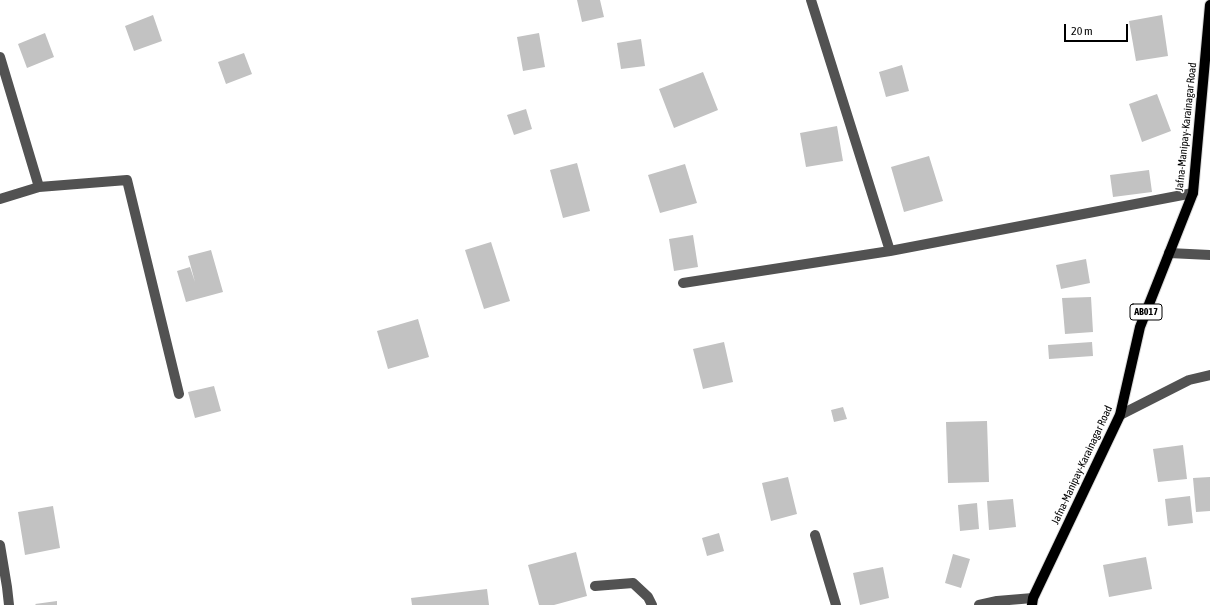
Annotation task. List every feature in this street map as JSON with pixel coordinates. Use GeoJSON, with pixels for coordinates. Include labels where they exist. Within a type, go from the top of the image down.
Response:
{"type":"FeatureCollection","features":[{"type":"Feature","properties":{"kind":"main road","name":"Jafna-Manipay-Karainagar Road"},"geometry":{"type":"LineString","coordinates":[[1032,602],[1120,415],[1140,327],[1193,193],[1210,5]]}},
{"type":"Feature","properties":{"kind":"street"},"geometry":{"type":"LineString","coordinates":[[811,0],[890,251]]}},
{"type":"Feature","properties":{"kind":"street"},"geometry":{"type":"LineString","coordinates":[[0,57],[39,187]]}},
{"type":"Feature","properties":{"kind":"street"},"geometry":{"type":"LineString","coordinates":[[0,199],[39,187],[127,180],[179,394]]}},
{"type":"Feature","properties":{"kind":"street"},"geometry":{"type":"LineString","coordinates":[[683,283],[890,251],[1193,193]]}},
{"type":"Feature","properties":{"kind":"street"},"geometry":{"type":"LineString","coordinates":[[1169,253],[1210,255]]}},
{"type":"Feature","properties":{"kind":"street"},"geometry":{"type":"LineString","coordinates":[[1120,415],[1190,380],[1210,375]]}},
{"type":"Feature","properties":{"kind":"street"},"geometry":{"type":"LineString","coordinates":[[816,535],[836,605]]}},
{"type":"Feature","properties":{"kind":"street"},"geometry":{"type":"LineString","coordinates":[[0,546],[7,587],[8,605]]}},
{"type":"Feature","properties":{"kind":"street"},"geometry":{"type":"LineString","coordinates":[[595,586],[633,583],[648,597],[652,605]]}},
{"type":"Feature","properties":{"kind":"street"},"geometry":{"type":"LineString","coordinates":[[979,605],[997,601],[1032,602]]}},
{"type":"Feature","properties":{"kind":"building"},"geometry":{"type":"Polygon","coordinates":[[[577,0],[600,0],[604,17],[582,22],[577,0]]]}},
{"type":"Feature","properties":{"kind":"building"},"geometry":{"type":"Polygon","coordinates":[[[153,15],[162,41],[134,51],[125,26],[153,15]]]}},
{"type":"Feature","properties":{"kind":"building"},"geometry":{"type":"Polygon","coordinates":[[[1162,15],[1168,56],[1136,61],[1129,21],[1162,15]]]}},
{"type":"Feature","properties":{"kind":"building"},"geometry":{"type":"Polygon","coordinates":[[[45,33],[54,57],[27,68],[18,44],[45,33]]]}},
{"type":"Feature","properties":{"kind":"building"},"geometry":{"type":"Polygon","coordinates":[[[539,33],[545,67],[523,71],[517,37],[539,33]]]}},
{"type":"Feature","properties":{"kind":"building"},"geometry":{"type":"Polygon","coordinates":[[[641,39],[645,66],[621,69],[617,43],[641,39]]]}},
{"type":"Feature","properties":{"kind":"building"},"geometry":{"type":"Polygon","coordinates":[[[244,53],[252,74],[226,84],[218,62],[244,53]]]}},
{"type":"Feature","properties":{"kind":"building"},"geometry":{"type":"Polygon","coordinates":[[[902,65],[909,91],[886,97],[879,72],[902,65]]]}},
{"type":"Feature","properties":{"kind":"building"},"geometry":{"type":"Polygon","coordinates":[[[703,72],[718,110],[674,128],[659,89],[703,72]]]}},
{"type":"Feature","properties":{"kind":"building"},"geometry":{"type":"Polygon","coordinates":[[[1157,94],[1171,131],[1142,142],[1129,104],[1157,94]]]}},
{"type":"Feature","properties":{"kind":"building"},"geometry":{"type":"Polygon","coordinates":[[[526,109],[532,129],[514,135],[507,115],[526,109]]]}},
{"type":"Feature","properties":{"kind":"building"},"geometry":{"type":"Polygon","coordinates":[[[837,126],[843,161],[806,167],[800,133],[837,126]]]}},
{"type":"Feature","properties":{"kind":"building"},"geometry":{"type":"Polygon","coordinates":[[[929,156],[943,201],[904,212],[891,167],[929,156]]]}},
{"type":"Feature","properties":{"kind":"building"},"geometry":{"type":"Polygon","coordinates":[[[577,163],[590,211],[563,218],[550,170],[577,163]]]}},
{"type":"Feature","properties":{"kind":"building"},"geometry":{"type":"Polygon","coordinates":[[[685,164],[697,203],[660,213],[648,175],[685,164]]]}},
{"type":"Feature","properties":{"kind":"building"},"geometry":{"type":"Polygon","coordinates":[[[1149,170],[1152,192],[1113,197],[1110,175],[1149,170]]]}},
{"type":"Feature","properties":{"kind":"building"},"geometry":{"type":"Polygon","coordinates":[[[693,235],[698,267],[674,271],[669,239],[693,235]]]}},
{"type":"Feature","properties":{"kind":"building"},"geometry":{"type":"Polygon","coordinates":[[[491,242],[510,301],[484,309],[465,250],[491,242]]]}},
{"type":"Feature","properties":{"kind":"building"},"geometry":{"type":"Polygon","coordinates":[[[211,250],[223,292],[186,302],[177,271],[190,267],[195,282],[188,256],[211,250]]]}},
{"type":"Feature","properties":{"kind":"building"},"geometry":{"type":"Polygon","coordinates":[[[1086,259],[1090,283],[1061,289],[1056,265],[1086,259]]]}},
{"type":"Feature","properties":{"kind":"building"},"geometry":{"type":"Polygon","coordinates":[[[1091,297],[1093,332],[1065,334],[1062,298],[1091,297]]]}},
{"type":"Feature","properties":{"kind":"building"},"geometry":{"type":"Polygon","coordinates":[[[418,319],[429,357],[388,369],[377,331],[418,319]]]}},
{"type":"Feature","properties":{"kind":"building"},"geometry":{"type":"Polygon","coordinates":[[[724,342],[733,382],[703,389],[693,349],[724,342]]]}},
{"type":"Feature","properties":{"kind":"building"},"geometry":{"type":"Polygon","coordinates":[[[1092,342],[1093,356],[1049,359],[1048,345],[1092,342]]]}},
{"type":"Feature","properties":{"kind":"building"},"geometry":{"type":"Polygon","coordinates":[[[214,386],[221,411],[195,418],[188,392],[214,386]]]}},
{"type":"Feature","properties":{"kind":"building"},"geometry":{"type":"Polygon","coordinates":[[[843,407],[847,419],[834,422],[831,410],[843,407]]]}},
{"type":"Feature","properties":{"kind":"building"},"geometry":{"type":"Polygon","coordinates":[[[987,421],[989,482],[948,483],[946,422],[987,421]]]}},
{"type":"Feature","properties":{"kind":"building"},"geometry":{"type":"Polygon","coordinates":[[[1183,445],[1187,479],[1158,482],[1153,449],[1183,445]]]}},
{"type":"Feature","properties":{"kind":"building"},"geometry":{"type":"Polygon","coordinates":[[[788,477],[797,514],[771,521],[762,483],[788,477]]]}},
{"type":"Feature","properties":{"kind":"building"},"geometry":{"type":"Polygon","coordinates":[[[1210,477],[1210,511],[1196,512],[1193,478],[1210,477]]]}},
{"type":"Feature","properties":{"kind":"building"},"geometry":{"type":"Polygon","coordinates":[[[1190,496],[1193,523],[1168,526],[1165,499],[1190,496]]]}},
{"type":"Feature","properties":{"kind":"building"},"geometry":{"type":"Polygon","coordinates":[[[1013,499],[1016,527],[989,530],[987,501],[1013,499]]]}},
{"type":"Feature","properties":{"kind":"building"},"geometry":{"type":"Polygon","coordinates":[[[977,503],[979,529],[960,531],[958,505],[977,503]]]}},
{"type":"Feature","properties":{"kind":"building"},"geometry":{"type":"Polygon","coordinates":[[[53,506],[60,548],[25,555],[18,512],[53,506]]]}},
{"type":"Feature","properties":{"kind":"building"},"geometry":{"type":"Polygon","coordinates":[[[719,533],[724,551],[707,556],[702,538],[719,533]]]}},
{"type":"Feature","properties":{"kind":"building"},"geometry":{"type":"Polygon","coordinates":[[[576,552],[587,596],[554,605],[539,605],[528,565],[576,552]]]}},
{"type":"Feature","properties":{"kind":"building"},"geometry":{"type":"Polygon","coordinates":[[[953,554],[970,559],[961,588],[945,583],[953,554]]]}},
{"type":"Feature","properties":{"kind":"building"},"geometry":{"type":"Polygon","coordinates":[[[1146,557],[1152,589],[1109,597],[1103,565],[1146,557]]]}},
{"type":"Feature","properties":{"kind":"building"},"geometry":{"type":"Polygon","coordinates":[[[883,567],[889,598],[860,605],[853,573],[883,567]]]}},
{"type":"Feature","properties":{"kind":"building"},"geometry":{"type":"Polygon","coordinates":[[[487,589],[489,605],[412,605],[411,598],[487,589]]]}},
{"type":"Feature","properties":{"kind":"building"},"geometry":{"type":"Polygon","coordinates":[[[57,601],[57,605],[35,604],[57,601]]]}}]}
